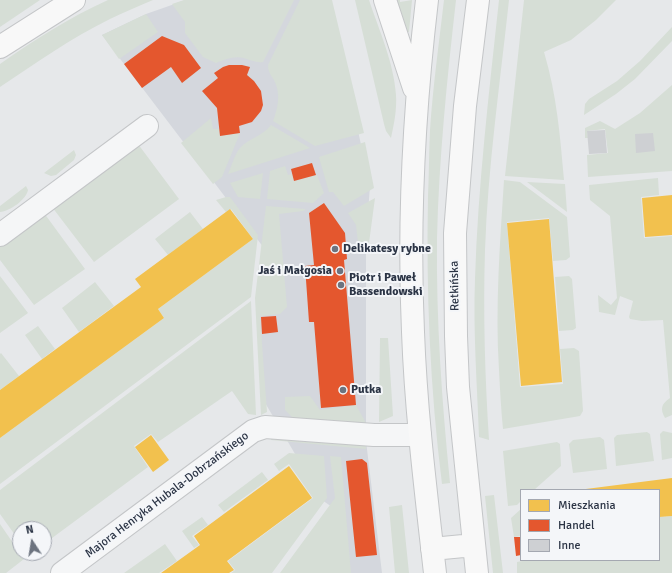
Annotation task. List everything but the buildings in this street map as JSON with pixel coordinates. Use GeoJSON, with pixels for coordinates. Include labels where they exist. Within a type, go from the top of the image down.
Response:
{"type":"FeatureCollection","features":[{"type":"Feature","properties":{"kind":"street"},"geometry":{"type":"LineString","coordinates":[[0,47],[74,0]]}},
{"type":"Feature","properties":{"kind":"street"},"geometry":{"type":"LineString","coordinates":[[385,0],[417,98]]}},
{"type":"Feature","properties":{"kind":"street"},"geometry":{"type":"LineString","coordinates":[[427,0],[417,98],[412,185],[411,250],[413,333],[420,435],[435,573]]}},
{"type":"Feature","properties":{"kind":"street","name":"Retkińska"},"geometry":{"type":"LineString","coordinates":[[477,573],[458,387],[455,233],[465,106],[478,0]]}},
{"type":"Feature","properties":{"kind":"street"},"geometry":{"type":"LineString","coordinates":[[0,235],[146,126]]}},
{"type":"Feature","properties":{"kind":"street","name":"Majora Henryka Hubala-Dobrzańskiego"},"geometry":{"type":"LineString","coordinates":[[62,573],[253,431],[258,429],[264,427],[374,435],[420,435]]}},
{"type":"Feature","properties":{"kind":"street"},"geometry":{"type":"LineString","coordinates":[[432,550],[474,545]]}},
{"type":"Feature","properties":{"kind":"shaded area"},"geometry":{"type":"Polygon","coordinates":[[[0,0],[40,0],[0,27],[0,0]]]}},
{"type":"Feature","properties":{"kind":"shaded area"},"geometry":{"type":"Polygon","coordinates":[[[108,0],[153,0],[115,16],[81,34],[0,87],[0,64],[52,29],[108,0]]]}},
{"type":"Feature","properties":{"kind":"shaded area"},"geometry":{"type":"Polygon","coordinates":[[[184,0],[294,0],[263,62],[256,62],[237,57],[216,63],[203,57],[185,33],[185,22],[172,4],[184,0]]]}},
{"type":"Feature","properties":{"kind":"shaded area"},"geometry":{"type":"Polygon","coordinates":[[[186,0],[328,0],[331,7],[370,186],[366,239],[366,441],[382,573],[284,573],[332,507],[322,500],[264,401],[259,309],[267,252],[102,35],[146,14],[186,0]]]}},
{"type":"Feature","properties":{"kind":"shaded area"},"geometry":{"type":"Polygon","coordinates":[[[300,0],[332,0],[364,133],[315,146],[273,121],[277,106],[278,90],[269,72],[268,65],[300,0]]]}},
{"type":"Feature","properties":{"kind":"shaded area"},"geometry":{"type":"Polygon","coordinates":[[[355,0],[369,0],[389,59],[395,83],[396,101],[391,138],[386,131],[384,124],[355,0]]]}},
{"type":"Feature","properties":{"kind":"shaded area"},"geometry":{"type":"Polygon","coordinates":[[[396,0],[400,0],[400,2],[412,0],[409,32],[405,32],[396,0]]]}},
{"type":"Feature","properties":{"kind":"shaded area"},"geometry":{"type":"Polygon","coordinates":[[[444,0],[456,0],[444,119],[437,238],[437,299],[440,361],[450,483],[442,484],[434,412],[428,304],[428,196],[430,130],[434,81],[444,0]]]}},
{"type":"Feature","properties":{"kind":"shaded area"},"geometry":{"type":"Polygon","coordinates":[[[499,0],[509,0],[492,156],[485,250],[484,297],[486,393],[489,440],[479,437],[475,338],[476,244],[481,174],[499,0]]]}},
{"type":"Feature","properties":{"kind":"shaded area"},"geometry":{"type":"Polygon","coordinates":[[[524,0],[616,0],[596,20],[571,40],[544,52],[555,100],[564,180],[505,176],[524,0]]]}},
{"type":"Feature","properties":{"kind":"shaded area"},"geometry":{"type":"Polygon","coordinates":[[[146,14],[158,32],[119,59],[102,35],[146,14]]]}},
{"type":"Feature","properties":{"kind":"shaded area"},"geometry":{"type":"Polygon","coordinates":[[[672,27],[672,41],[635,79],[616,94],[584,115],[585,104],[589,99],[617,81],[640,61],[672,27]]]}},
{"type":"Feature","properties":{"kind":"shaded area"},"geometry":{"type":"Polygon","coordinates":[[[672,85],[672,171],[588,177],[587,155],[608,153],[605,129],[587,131],[588,138],[585,138],[585,128],[600,121],[615,129],[640,113],[672,85]]]}},
{"type":"Feature","properties":{"kind":"shaded area"},"geometry":{"type":"Polygon","coordinates":[[[211,118],[213,129],[219,129],[220,136],[240,133],[222,177],[213,184],[181,143],[211,118]]]}},
{"type":"Feature","properties":{"kind":"shaded area"},"geometry":{"type":"Polygon","coordinates":[[[271,125],[310,148],[228,174],[240,148],[264,132],[271,125]]]}},
{"type":"Feature","properties":{"kind":"shaded area"},"geometry":{"type":"Polygon","coordinates":[[[365,142],[374,188],[344,206],[333,192],[329,192],[319,157],[365,142]]]}},
{"type":"Feature","properties":{"kind":"shaded area"},"geometry":{"type":"Polygon","coordinates":[[[138,144],[179,199],[94,262],[52,207],[138,144]]]}},
{"type":"Feature","properties":{"kind":"shaded area"},"geometry":{"type":"Polygon","coordinates":[[[74,150],[76,155],[74,160],[56,175],[51,176],[44,173],[74,150]]]}},
{"type":"Feature","properties":{"kind":"shaded area"},"geometry":{"type":"Polygon","coordinates":[[[285,166],[288,175],[292,174],[294,181],[317,175],[324,193],[313,203],[267,199],[270,171],[285,166]]]}},
{"type":"Feature","properties":{"kind":"shaded area"},"geometry":{"type":"Polygon","coordinates":[[[263,173],[260,199],[238,197],[230,183],[263,173]]]}},
{"type":"Feature","properties":{"kind":"shaded area"},"geometry":{"type":"Polygon","coordinates":[[[658,178],[659,195],[641,197],[644,238],[672,236],[672,415],[665,418],[662,412],[662,407],[670,398],[663,320],[642,321],[630,319],[629,317],[633,301],[620,296],[615,315],[599,312],[598,295],[611,305],[617,298],[610,216],[590,200],[589,185],[658,178]]]}},
{"type":"Feature","properties":{"kind":"shaded area"},"geometry":{"type":"Polygon","coordinates":[[[504,180],[520,182],[567,217],[570,257],[566,260],[553,261],[549,218],[507,222],[520,387],[563,384],[560,349],[574,348],[579,351],[583,411],[580,416],[503,429],[499,377],[498,275],[504,180]]]}},
{"type":"Feature","properties":{"kind":"shaded area"},"geometry":{"type":"Polygon","coordinates":[[[527,182],[565,184],[567,212],[527,182]]]}},
{"type":"Feature","properties":{"kind":"shaded area"},"geometry":{"type":"Polygon","coordinates":[[[26,186],[28,190],[27,194],[21,201],[8,210],[0,212],[0,206],[26,186]]]}},
{"type":"Feature","properties":{"kind":"shaded area"},"geometry":{"type":"Polygon","coordinates":[[[230,197],[258,235],[251,297],[0,484],[0,438],[164,318],[158,309],[253,239],[231,209],[226,212],[216,200],[230,197]]]}},
{"type":"Feature","properties":{"kind":"shaded area"},"geometry":{"type":"Polygon","coordinates":[[[375,198],[369,243],[358,243],[356,225],[348,213],[375,198]]]}},
{"type":"Feature","properties":{"kind":"shaded area"},"geometry":{"type":"Polygon","coordinates":[[[266,206],[306,209],[303,211],[279,214],[287,307],[280,314],[260,316],[267,412],[261,415],[255,298],[266,206]]]}},
{"type":"Feature","properties":{"kind":"shaded area"},"geometry":{"type":"Polygon","coordinates":[[[190,212],[203,229],[168,255],[155,239],[190,212]]]}},
{"type":"Feature","properties":{"kind":"shaded area"},"geometry":{"type":"Polygon","coordinates":[[[44,213],[85,269],[34,305],[0,260],[0,246],[44,213]]]}},
{"type":"Feature","properties":{"kind":"shaded area"},"geometry":{"type":"Polygon","coordinates":[[[0,276],[28,313],[0,333],[0,276]]]}},
{"type":"Feature","properties":{"kind":"shaded area"},"geometry":{"type":"Polygon","coordinates":[[[569,276],[572,279],[576,328],[573,330],[559,331],[555,277],[569,276]]]}},
{"type":"Feature","properties":{"kind":"shaded area"},"geometry":{"type":"Polygon","coordinates":[[[95,282],[114,306],[79,332],[62,308],[95,282]]]}},
{"type":"Feature","properties":{"kind":"shaded area"},"geometry":{"type":"Polygon","coordinates":[[[251,301],[256,415],[248,414],[232,391],[158,442],[151,434],[134,446],[148,467],[52,538],[52,521],[12,521],[12,531],[0,514],[0,490],[251,301]]]}},
{"type":"Feature","properties":{"kind":"shaded area"},"geometry":{"type":"Polygon","coordinates":[[[38,326],[55,349],[42,359],[25,335],[38,326]]]}},
{"type":"Feature","properties":{"kind":"shaded area"},"geometry":{"type":"Polygon","coordinates":[[[380,338],[388,338],[393,416],[379,422],[380,338]]]}},
{"type":"Feature","properties":{"kind":"shaded area"},"geometry":{"type":"Polygon","coordinates":[[[1,353],[19,376],[0,390],[0,354],[1,353]]]}},
{"type":"Feature","properties":{"kind":"shaded area"},"geometry":{"type":"Polygon","coordinates":[[[310,396],[320,410],[356,405],[366,423],[295,420],[285,410],[285,397],[310,396]]]}},
{"type":"Feature","properties":{"kind":"shaded area"},"geometry":{"type":"Polygon","coordinates":[[[663,431],[672,433],[672,458],[662,460],[660,434],[663,431]]]}},
{"type":"Feature","properties":{"kind":"shaded area"},"geometry":{"type":"Polygon","coordinates":[[[647,432],[650,434],[654,461],[616,466],[614,438],[617,435],[647,432]]]}},
{"type":"Feature","properties":{"kind":"shaded area"},"geometry":{"type":"Polygon","coordinates":[[[270,437],[366,444],[366,449],[271,440],[270,437]]]}},
{"type":"Feature","properties":{"kind":"shaded area"},"geometry":{"type":"Polygon","coordinates":[[[600,437],[604,440],[607,469],[573,473],[569,444],[573,440],[600,437]]]}},
{"type":"Feature","properties":{"kind":"shaded area"},"geometry":{"type":"Polygon","coordinates":[[[557,442],[560,444],[561,466],[535,489],[520,489],[520,502],[517,505],[508,506],[503,451],[557,442]]]}},
{"type":"Feature","properties":{"kind":"shaded area"},"geometry":{"type":"Polygon","coordinates":[[[289,453],[324,456],[327,498],[272,573],[231,573],[235,570],[228,561],[313,498],[289,464],[279,471],[274,464],[289,453]]]}},
{"type":"Feature","properties":{"kind":"shaded area"},"geometry":{"type":"Polygon","coordinates":[[[330,456],[341,457],[351,573],[280,573],[335,498],[330,456]]]}},
{"type":"Feature","properties":{"kind":"shaded area"},"geometry":{"type":"Polygon","coordinates":[[[262,472],[268,480],[224,512],[218,505],[262,472]]]}},
{"type":"Feature","properties":{"kind":"shaded area"},"geometry":{"type":"Polygon","coordinates":[[[494,495],[503,573],[493,573],[485,496],[494,495]]]}},
{"type":"Feature","properties":{"kind":"shaded area"},"geometry":{"type":"Polygon","coordinates":[[[402,505],[409,573],[395,573],[389,507],[402,505]]]}},
{"type":"Feature","properties":{"kind":"shaded area"},"geometry":{"type":"Polygon","coordinates":[[[520,510],[520,536],[514,537],[511,518],[520,510]]]}},
{"type":"Feature","properties":{"kind":"shaded area"},"geometry":{"type":"Polygon","coordinates":[[[672,516],[672,573],[517,573],[517,562],[522,561],[660,561],[660,517],[672,516]]]}},
{"type":"Feature","properties":{"kind":"shaded area"},"geometry":{"type":"Polygon","coordinates":[[[202,517],[208,525],[192,536],[199,545],[194,548],[182,531],[202,517]]]}},
{"type":"Feature","properties":{"kind":"shaded area"},"geometry":{"type":"Polygon","coordinates":[[[0,524],[12,542],[12,561],[21,561],[6,573],[0,573],[0,524]]]}},
{"type":"Feature","properties":{"kind":"shaded area"},"geometry":{"type":"Polygon","coordinates":[[[165,544],[177,561],[159,573],[124,573],[165,544]]]}},
{"type":"Feature","properties":{"kind":"place","name":"Delikatesy rybne"},"geometry":{"type":"Point","coordinates":[335,249]}},
{"type":"Feature","properties":{"kind":"place","name":"Jaś i Małgosia"},"geometry":{"type":"Point","coordinates":[340,271]}},
{"type":"Feature","properties":{"kind":"place","name":"Piotr i Paweł Bassendowski"},"geometry":{"type":"Point","coordinates":[341,285]}},
{"type":"Feature","properties":{"kind":"place","name":"Putka"},"geometry":{"type":"Point","coordinates":[343,390]}}]}
